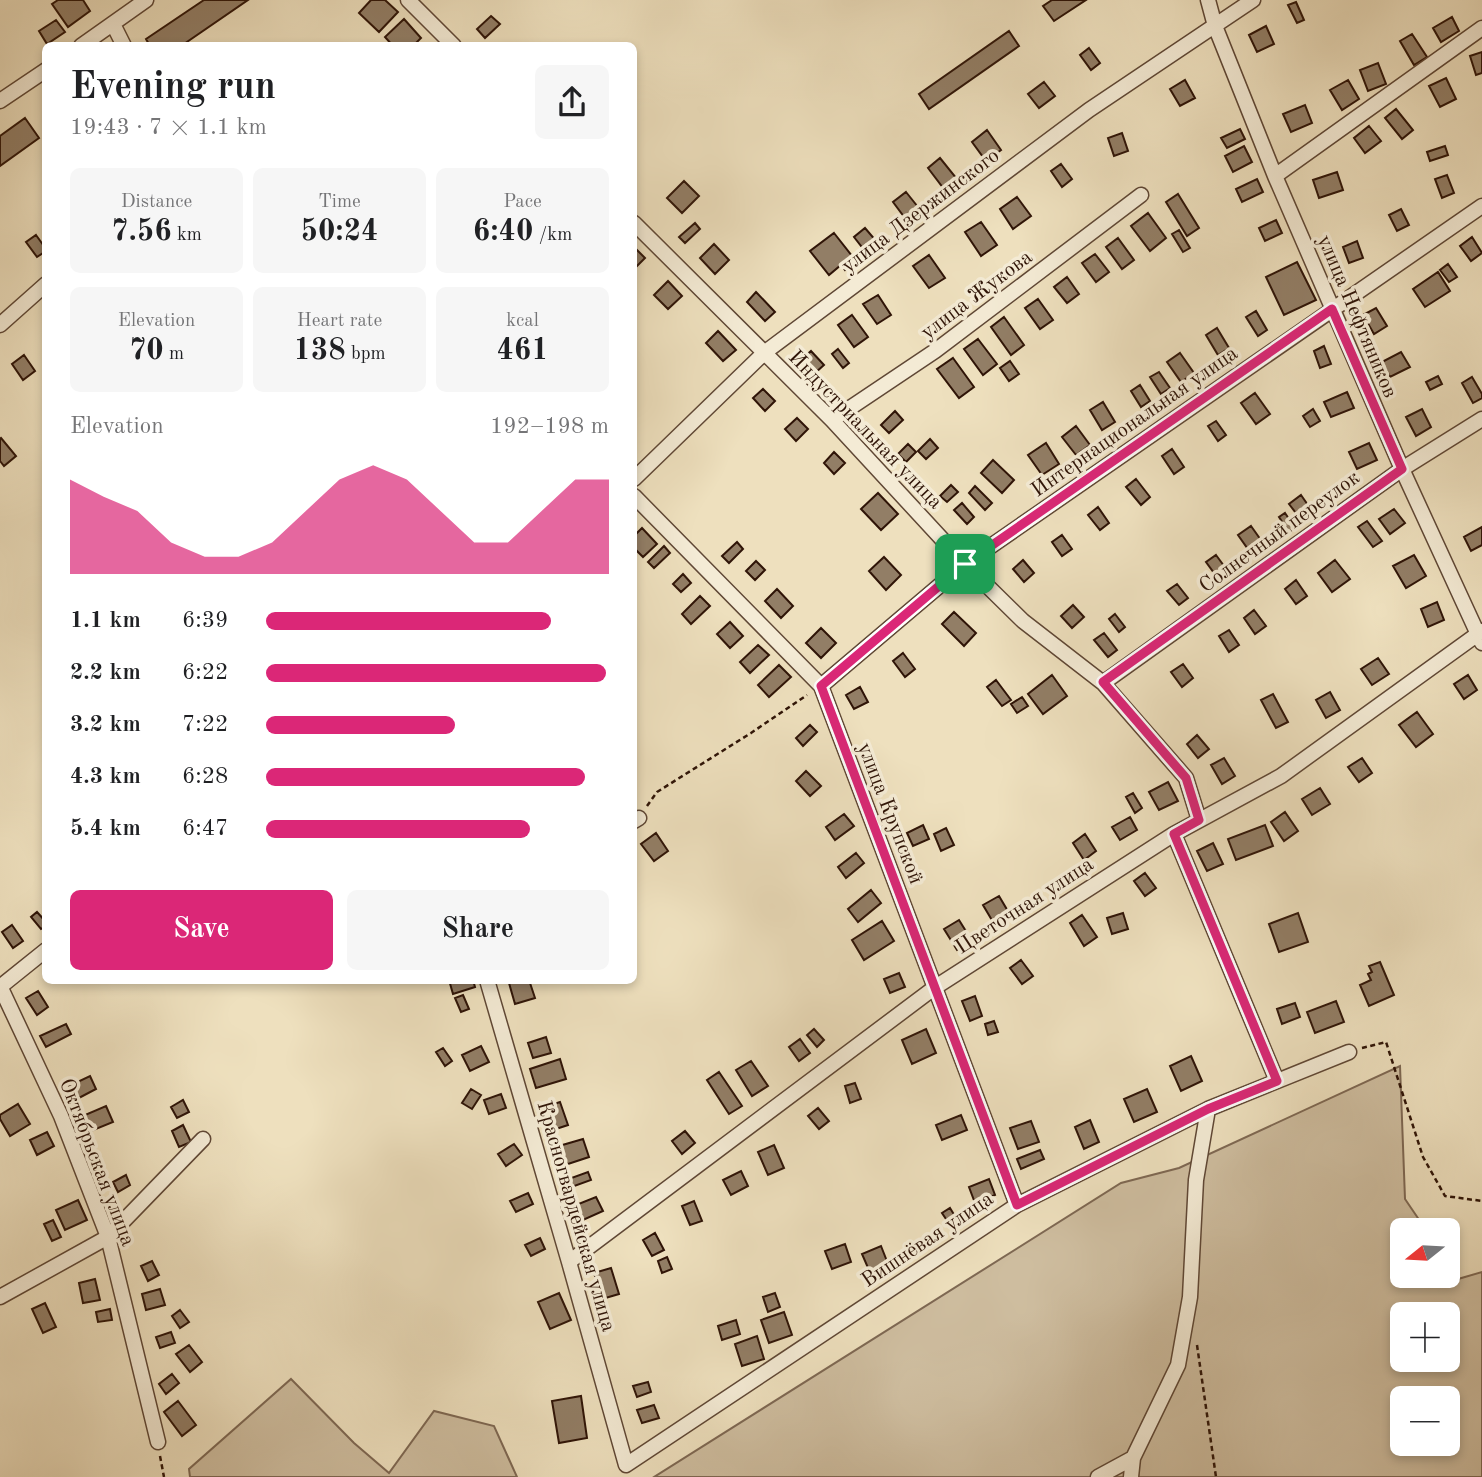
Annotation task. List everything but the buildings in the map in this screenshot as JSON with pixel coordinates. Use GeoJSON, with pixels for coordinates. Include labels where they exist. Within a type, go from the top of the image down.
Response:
{"type":"FeatureCollection","features":[{"type":"Feature","properties":{"kind":"street"},"geometry":{"type":"LineString","coordinates":[[87,42],[146,0]]}},
{"type":"Feature","properties":{"kind":"street"},"geometry":{"type":"LineString","coordinates":[[408,0],[450,42]]}},
{"type":"Feature","properties":{"kind":"street","name":"улица Нефтяников"},"geometry":{"type":"LineString","coordinates":[[1208,0],[1215,26],[1275,176],[1402,469],[1480,636]]}},
{"type":"Feature","properties":{"kind":"street","name":"улица Дзержинского"},"geometry":{"type":"LineString","coordinates":[[637,476],[764,353],[1089,110],[1252,0]]}},
{"type":"Feature","properties":{"kind":"street"},"geometry":{"type":"LineString","coordinates":[[113,24],[122,42]]}},
{"type":"Feature","properties":{"kind":"street"},"geometry":{"type":"LineString","coordinates":[[1275,176],[1482,28]]}},
{"type":"Feature","properties":{"kind":"street"},"geometry":{"type":"LineString","coordinates":[[0,100],[42,73]]}},
{"type":"Feature","properties":{"kind":"street","name":"улица Жукова"},"geometry":{"type":"LineString","coordinates":[[832,420],[936,351],[1141,195]]}},
{"type":"Feature","properties":{"kind":"street","name":"Интернациональная улица"},"geometry":{"type":"LineString","coordinates":[[821,686],[965,564],[1482,206]]}},
{"type":"Feature","properties":{"kind":"street","name":"Индустриальная улица"},"geometry":{"type":"LineString","coordinates":[[637,226],[832,420],[965,564],[1023,621],[1103,682],[1186,778],[1199,820]]}},
{"type":"Feature","properties":{"kind":"street"},"geometry":{"type":"LineString","coordinates":[[0,324],[42,287]]}},
{"type":"Feature","properties":{"kind":"street","name":"Солнечный переулок"},"geometry":{"type":"LineString","coordinates":[[1103,682],[1402,469],[1482,419]]}},
{"type":"Feature","properties":{"kind":"street","name":"улица Крупской"},"geometry":{"type":"LineString","coordinates":[[637,499],[821,686],[1017,1205]]}},
{"type":"Feature","properties":{"kind":"street","name":"Цветочная улица"},"geometry":{"type":"LineString","coordinates":[[569,1262],[934,988],[1174,834],[1281,776],[1480,636]]}},
{"type":"Feature","properties":{"kind":"street"},"geometry":{"type":"LineString","coordinates":[[1174,834],[1277,1081]]}},
{"type":"Feature","properties":{"kind":"street"},"geometry":{"type":"LineString","coordinates":[[0,987],[42,953]]}},
{"type":"Feature","properties":{"kind":"street","name":"Красногвардейская улица"},"geometry":{"type":"LineString","coordinates":[[488,984],[626,1465]]}},
{"type":"Feature","properties":{"kind":"street","name":"Октябрьская улица"},"geometry":{"type":"LineString","coordinates":[[0,987],[61,1116],[108,1237],[158,1443]]}},
{"type":"Feature","properties":{"kind":"street","name":"Вишнёвая улица"},"geometry":{"type":"LineString","coordinates":[[626,1465],[1017,1205],[1208,1109],[1349,1052]]}},
{"type":"Feature","properties":{"kind":"street"},"geometry":{"type":"LineString","coordinates":[[1131,1477],[1133,1458],[1178,1365],[1190,1297],[1196,1180],[1208,1109]]}},
{"type":"Feature","properties":{"kind":"street"},"geometry":{"type":"LineString","coordinates":[[0,1297],[108,1237],[203,1139]]}},
{"type":"Feature","properties":{"kind":"street"},"geometry":{"type":"LineString","coordinates":[[1098,1477],[1133,1458]]}},
{"type":"Feature","properties":{"kind":"path"},"geometry":{"type":"LineString","coordinates":[[637,819],[657,792],[821,686]]}},
{"type":"Feature","properties":{"kind":"path"},"geometry":{"type":"LineString","coordinates":[[1349,1052],[1387,1042],[1423,1157],[1445,1196],[1482,1201]]}},
{"type":"Feature","properties":{"kind":"path"},"geometry":{"type":"LineString","coordinates":[[1196,1339],[1216,1477]]}},
{"type":"Feature","properties":{"kind":"path"},"geometry":{"type":"LineString","coordinates":[[158,1443],[164,1477]]}},
{"type":"Feature","properties":{"kind":"shaded area"},"geometry":{"type":"Polygon","coordinates":[[[1400,1066],[1405,1199],[1418,1218],[1390,1218],[1390,1288],[1460,1288],[1460,1278],[1482,1272],[1482,1477],[654,1477],[1121,1183],[1179,1168],[1400,1066]]]}},
{"type":"Feature","properties":{"kind":"shaded area"},"geometry":{"type":"Polygon","coordinates":[[[291,1379],[354,1443],[389,1473],[434,1411],[494,1426],[517,1477],[190,1477],[189,1469],[291,1379]]]}},
{"type":"Feature","properties":{"kind":"route"},"geometry":{"type":"LineString","coordinates":[[1332,309],[1402,469],[1103,682],[1186,778],[1199,820],[1174,834],[1277,1081],[1208,1109],[1017,1205],[821,686],[965,564],[1332,309]]}}]}
